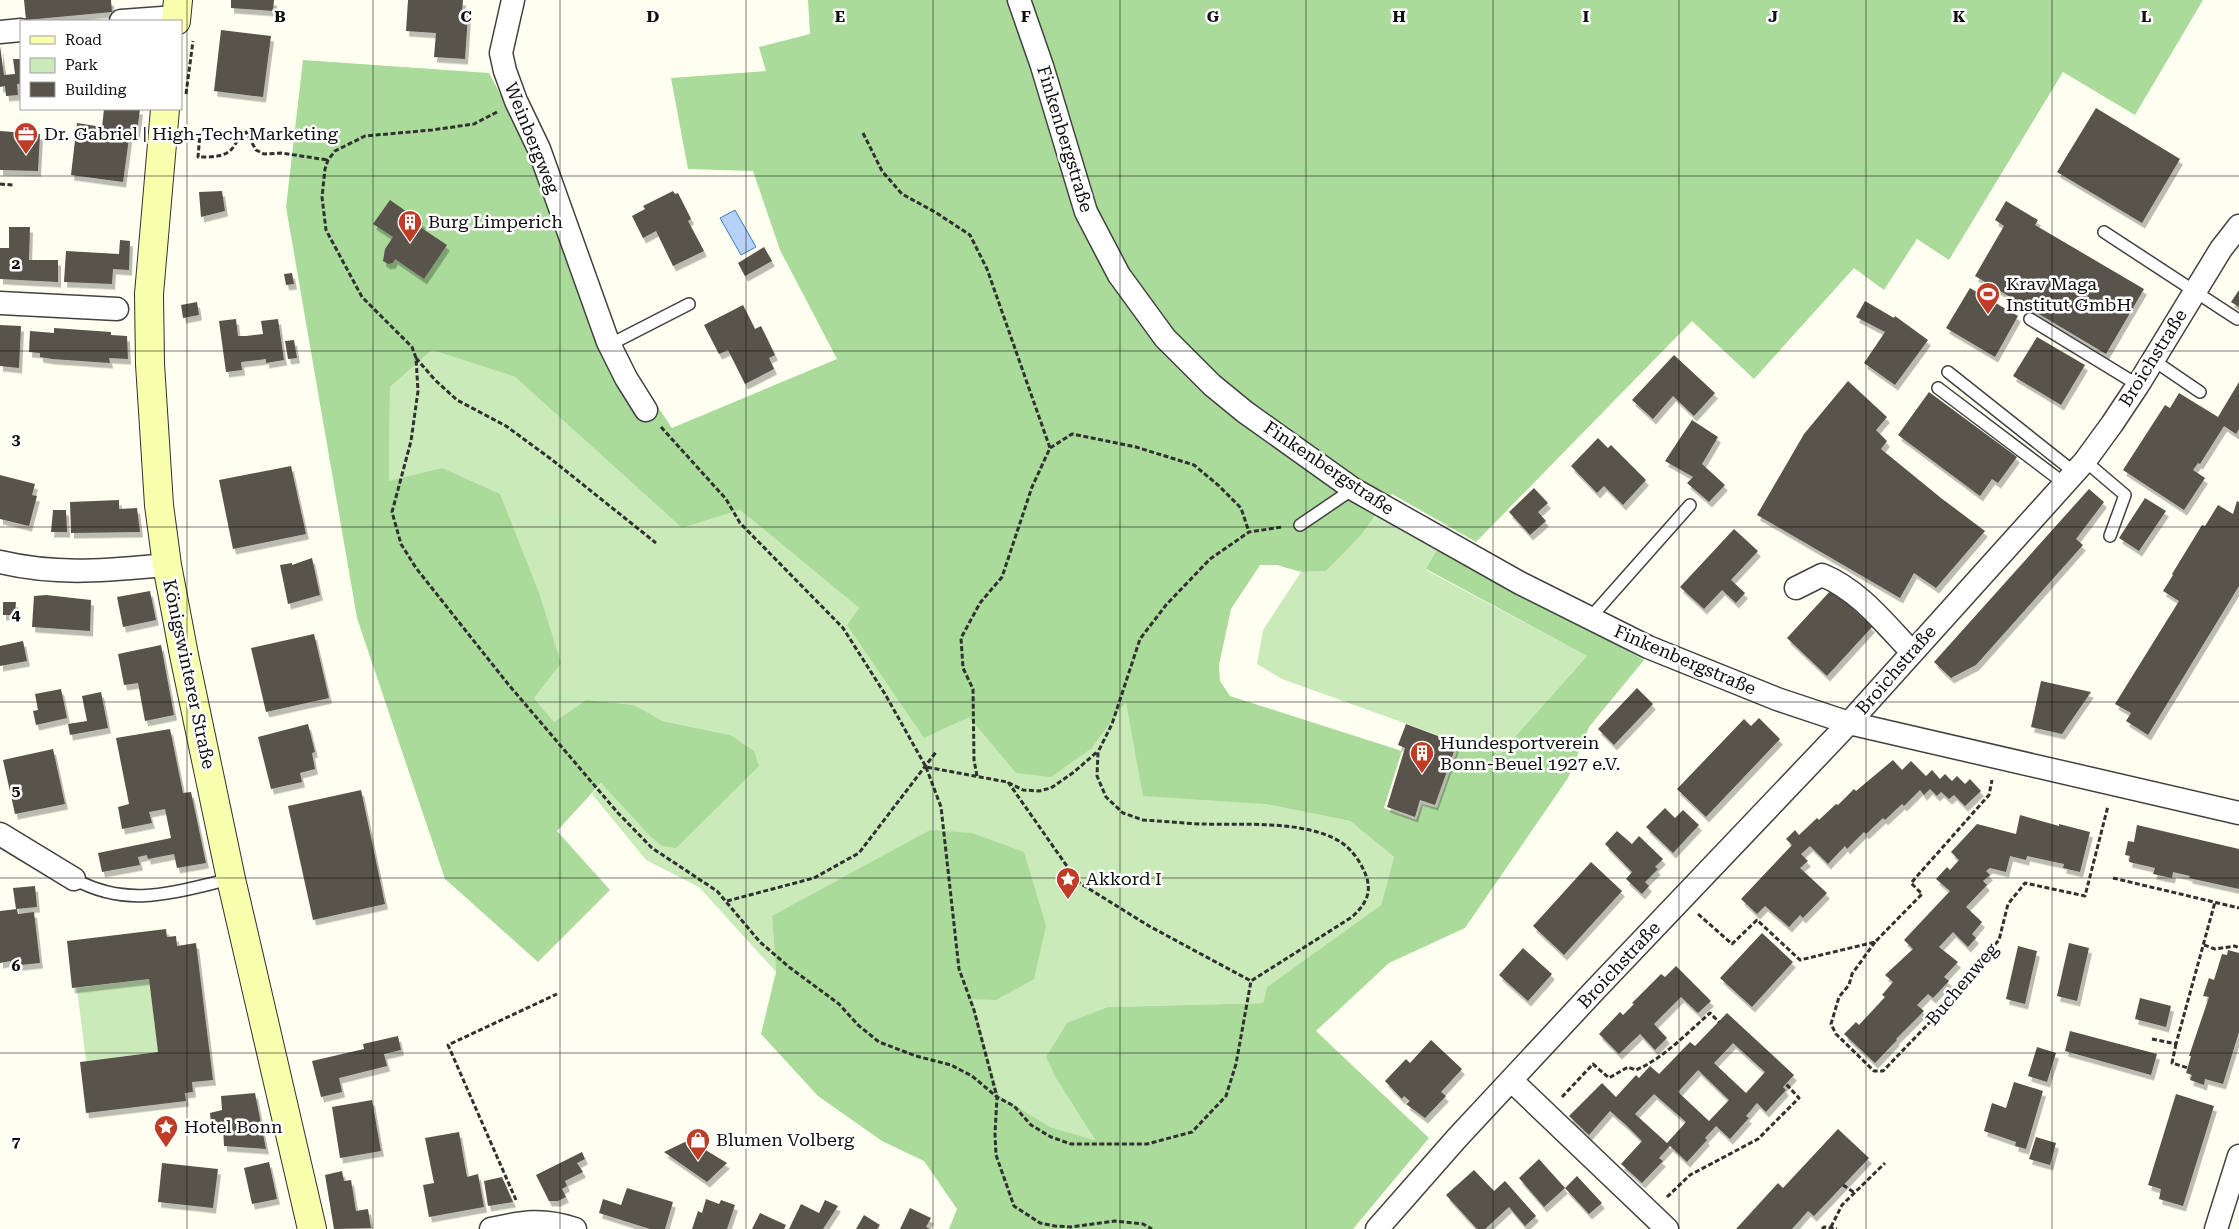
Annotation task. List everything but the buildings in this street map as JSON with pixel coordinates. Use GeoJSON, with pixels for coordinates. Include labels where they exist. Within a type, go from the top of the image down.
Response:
{"type":"FeatureCollection","features":[{"type":"Feature","properties":{"kind":"main road","name":"Königswinterer Straße"},"geometry":{"type":"LineString","coordinates":[[175,110],[149,294],[150,364],[155,452],[167,565],[231,879],[312,1229]]}},
{"type":"Feature","properties":{"kind":"street","name":"Weinbergweg"},"geometry":{"type":"LineString","coordinates":[[513,0],[501,52],[516,101],[539,149],[609,345],[626,378],[646,410]]}},
{"type":"Feature","properties":{"kind":"street","name":"Finkenbergstraße"},"geometry":{"type":"LineString","coordinates":[[1019,0],[1042,66],[1086,212],[1119,275],[1165,338],[1212,385],[1245,412],[1353,489],[1520,583],[1648,647],[1776,699],[1850,723]]}},
{"type":"Feature","properties":{"kind":"street"},"geometry":{"type":"LineString","coordinates":[[151,20],[181,19]]}},
{"type":"Feature","properties":{"kind":"street"},"geometry":{"type":"LineString","coordinates":[[0,32],[20,30]]}},
{"type":"Feature","properties":{"kind":"street","name":"Broichstraße"},"geometry":{"type":"LineString","coordinates":[[1377,1229],[1511,1080],[1850,723],[2075,472],[2112,424],[2138,385],[2221,249],[2239,226]]}},
{"type":"Feature","properties":{"kind":"street"},"geometry":{"type":"LineString","coordinates":[[0,303],[117,309]]}},
{"type":"Feature","properties":{"kind":"street"},"geometry":{"type":"LineString","coordinates":[[0,562],[24,568],[78,572],[167,565]]}},
{"type":"Feature","properties":{"kind":"street"},"geometry":{"type":"LineString","coordinates":[[1796,588],[1822,575],[1835,580],[1855,594],[1912,652]]}},
{"type":"Feature","properties":{"kind":"street"},"geometry":{"type":"LineString","coordinates":[[1850,723],[2239,813]]}},
{"type":"Feature","properties":{"kind":"street"},"geometry":{"type":"LineString","coordinates":[[0,834],[74,879]]}},
{"type":"Feature","properties":{"kind":"street"},"geometry":{"type":"LineString","coordinates":[[1511,1080],[1659,1222]]}},
{"type":"Feature","properties":{"kind":"street"},"geometry":{"type":"LineString","coordinates":[[2216,1229],[2239,1156]]}},
{"type":"Feature","properties":{"kind":"street"},"geometry":{"type":"LineString","coordinates":[[491,1229],[525,1221],[560,1224],[575,1229]]}},
{"type":"Feature","properties":{"kind":"lane"},"geometry":{"type":"LineString","coordinates":[[2104,232],[2237,319]]}},
{"type":"Feature","properties":{"kind":"lane"},"geometry":{"type":"LineString","coordinates":[[609,345],[689,304]]}},
{"type":"Feature","properties":{"kind":"lane"},"geometry":{"type":"LineString","coordinates":[[2030,319],[2138,385]]}},
{"type":"Feature","properties":{"kind":"lane"},"geometry":{"type":"LineString","coordinates":[[2153,360],[2200,392]]}},
{"type":"Feature","properties":{"kind":"lane"},"geometry":{"type":"LineString","coordinates":[[1948,372],[2075,472]]}},
{"type":"Feature","properties":{"kind":"lane"},"geometry":{"type":"LineString","coordinates":[[1938,388],[2075,472],[2125,495],[2110,536]]}},
{"type":"Feature","properties":{"kind":"lane"},"geometry":{"type":"LineString","coordinates":[[1300,525],[1353,489]]}},
{"type":"Feature","properties":{"kind":"lane"},"geometry":{"type":"LineString","coordinates":[[1590,618],[1690,505]]}},
{"type":"Feature","properties":{"kind":"lane"},"geometry":{"type":"LineString","coordinates":[[74,879],[88,887],[112,894],[139,897],[231,879]]}},
{"type":"Feature","properties":{"kind":"path"},"geometry":{"type":"LineString","coordinates":[[516,101],[474,124],[365,136],[335,151],[328,160],[325,169],[322,196],[326,230],[362,298],[412,348],[416,358],[418,392],[411,441],[392,512],[401,544],[416,568],[508,684],[618,813],[652,848],[717,891],[760,942],[839,1004],[858,1025],[879,1042],[916,1056],[951,1065],[972,1076],[998,1097],[1014,1106],[1032,1125],[1051,1136],[1071,1144],[1147,1144],[1192,1132],[1226,1096],[1236,1064],[1252,981],[1352,917],[1364,905],[1369,895],[1368,878],[1361,864],[1339,841],[1318,833],[1280,825],[1197,824],[1143,820],[1124,813],[1106,797],[1098,776],[1098,752]]}},
{"type":"Feature","properties":{"kind":"path"},"geometry":{"type":"LineString","coordinates":[[199,144],[198,157],[213,158],[234,148],[239,136],[246,132],[256,150],[264,154],[290,154],[328,160]]}},
{"type":"Feature","properties":{"kind":"path"},"geometry":{"type":"LineString","coordinates":[[862,133],[882,172],[902,194],[935,212],[970,235],[987,269],[1050,448]]}},
{"type":"Feature","properties":{"kind":"path"},"geometry":{"type":"LineString","coordinates":[[0,184],[13,185]]}},
{"type":"Feature","properties":{"kind":"path"},"geometry":{"type":"LineString","coordinates":[[416,358],[435,380],[457,400],[506,426],[551,459],[656,543]]}},
{"type":"Feature","properties":{"kind":"path"},"geometry":{"type":"LineString","coordinates":[[646,410],[726,499],[740,523],[843,628],[885,694],[926,767],[941,807],[959,970],[974,1010],[998,1097],[995,1134],[996,1155],[1014,1206],[1040,1223],[1055,1226],[1070,1227],[1115,1221],[1142,1224],[1152,1229]]}},
{"type":"Feature","properties":{"kind":"path"},"geometry":{"type":"LineString","coordinates":[[978,776],[974,760],[973,689],[963,668],[961,638],[980,603],[1002,577],[1032,488],[1050,448],[1072,434],[1136,447],[1194,465],[1242,508],[1249,532]]}},
{"type":"Feature","properties":{"kind":"path"},"geometry":{"type":"LineString","coordinates":[[926,767],[1007,782],[1023,790],[1039,791],[1051,788],[1098,752],[1112,724],[1140,639],[1166,605],[1204,565],[1235,540],[1249,532],[1300,525]]}},
{"type":"Feature","properties":{"kind":"path"},"geometry":{"type":"LineString","coordinates":[[726,901],[814,878],[859,853],[936,752]]}},
{"type":"Feature","properties":{"kind":"path"},"geometry":{"type":"LineString","coordinates":[[1681,899],[1732,944],[1757,920],[1800,960],[1875,942],[1922,894],[1911,883],[1989,795],[1997,757]]}},
{"type":"Feature","properties":{"kind":"path"},"geometry":{"type":"LineString","coordinates":[[1007,782],[1078,882],[1149,926],[1252,981]]}},
{"type":"Feature","properties":{"kind":"path","name":"Buchenweg"},"geometry":{"type":"LineString","coordinates":[[1875,942],[1852,974],[1849,984],[1839,997],[1831,1024],[1836,1034],[1874,1070],[1883,1071],[1958,993],[1962,982],[1999,940],[2008,904],[2025,883],[2085,896],[2114,784]]}},
{"type":"Feature","properties":{"kind":"path"},"geometry":{"type":"LineString","coordinates":[[2114,878],[2239,908]]}},
{"type":"Feature","properties":{"kind":"path"},"geometry":{"type":"LineString","coordinates":[[2188,1068],[2172,1064],[2215,902]]}},
{"type":"Feature","properties":{"kind":"path"},"geometry":{"type":"LineString","coordinates":[[2204,945],[2215,949],[2235,946],[2239,948]]}},
{"type":"Feature","properties":{"kind":"path"},"geometry":{"type":"LineString","coordinates":[[525,1221],[448,1045],[557,994]]}},
{"type":"Feature","properties":{"kind":"path"},"geometry":{"type":"LineString","coordinates":[[1547,1114],[1593,1064],[1609,1078],[1628,1067],[1636,1070],[1645,1066],[1673,1045],[1710,1013],[1719,1022]]}},
{"type":"Feature","properties":{"kind":"path"},"geometry":{"type":"LineString","coordinates":[[2152,1039],[2176,1044]]}},
{"type":"Feature","properties":{"kind":"path"},"geometry":{"type":"LineString","coordinates":[[1659,1222],[1681,1182],[1690,1175],[1758,1139],[1799,1098],[1786,1084]]}},
{"type":"Feature","properties":{"kind":"path"},"geometry":{"type":"LineString","coordinates":[[1831,1227],[1842,1205],[1884,1164]]}},
{"type":"Feature","properties":{"kind":"path"},"geometry":{"type":"LineString","coordinates":[[1843,1185],[1855,1193]]}},
{"type":"Feature","properties":{"kind":"path"},"geometry":{"type":"LineString","coordinates":[[1822,1229],[1824,1227],[1837,1229]]}},
{"type":"Feature","properties":{"kind":"green space"},"geometry":{"type":"Polygon","coordinates":[[[808,0],[2203,0],[2135,115],[2063,72],[1949,260],[1917,239],[1884,290],[1854,268],[1754,379],[1692,321],[1476,542],[1392,494],[1360,536],[1326,571],[1301,572],[1277,565],[1260,565],[1231,609],[1219,665],[1220,681],[1230,696],[1402,751],[1384,808],[1416,820],[1422,804],[1437,808],[1460,743],[1500,754],[1587,656],[1426,569],[1439,546],[1644,660],[1589,727],[1568,778],[1465,928],[1389,963],[1316,1031],[1429,1138],[1353,1229],[949,1229],[957,1209],[924,1161],[882,1141],[818,1096],[761,1034],[776,972],[772,916],[930,830],[972,833],[1024,852],[1046,926],[1034,979],[996,1000],[972,999],[999,1095],[1050,1127],[1095,1140],[1057,1080],[1046,1057],[1067,1023],[1108,1007],[1263,1003],[1267,987],[1381,905],[1394,857],[1350,821],[1265,804],[1143,796],[1126,702],[1092,748],[1051,777],[1016,773],[969,717],[924,738],[847,625],[859,608],[740,510],[682,528],[515,377],[432,350],[390,387],[389,481],[442,468],[500,494],[539,593],[561,663],[534,698],[554,722],[586,700],[634,705],[663,721],[730,735],[754,751],[759,766],[676,848],[662,846],[650,836],[601,783],[557,831],[610,890],[538,962],[445,879],[357,618],[286,207],[303,60],[489,73],[542,172],[609,370],[637,408],[652,398],[672,428],[837,359],[780,250],[753,171],[688,169],[671,78],[766,71],[759,47],[810,34],[808,0]]]}},
{"type":"Feature","properties":{"kind":"green space"},"geometry":{"type":"Polygon","coordinates":[[[432,350],[515,377],[682,528],[740,510],[859,608],[847,625],[969,717],[1092,748],[1127,701],[1265,804],[1350,821],[1394,857],[1381,905],[1267,987],[1263,1003],[1108,1007],[1057,1080],[1095,1140],[1050,1127],[999,1095],[971,999],[772,916],[776,972],[699,887],[646,860],[592,794],[602,783],[650,836],[730,735],[663,721],[634,705],[586,700],[554,722],[534,698],[389,481],[390,387],[432,350]]]}},
{"type":"Feature","properties":{"kind":"green space"},"geometry":{"type":"Polygon","coordinates":[[[1378,514],[1439,546],[1426,570],[1587,656],[1500,755],[1460,743],[1282,679],[1257,664],[1263,630],[1301,572],[1326,571],[1378,514]]]}},
{"type":"Feature","properties":{"kind":"green space"},"geometry":{"type":"Polygon","coordinates":[[[149,979],[158,1052],[86,1061],[77,988],[149,979]]]}},
{"type":"Feature","properties":{"kind":"water"},"geometry":{"type":"Polygon","coordinates":[[[735,210],[756,247],[741,255],[720,218],[735,210]]]}},
{"type":"Feature","properties":{"kind":"place","name":"Dr. Gabriel | High-Tech Marketing"},"geometry":{"type":"Point","coordinates":[26,155]}},
{"type":"Feature","properties":{"kind":"place","name":"Burg Limperich"},"geometry":{"type":"Point","coordinates":[410,243]}},
{"type":"Feature","properties":{"kind":"place","name":"Krav Maga Institut GmbH"},"geometry":{"type":"Point","coordinates":[1988,315]}},
{"type":"Feature","properties":{"kind":"place","name":"Hundesportverein Bonn-Beuel 1927 e.V."},"geometry":{"type":"Point","coordinates":[1422,774]}},
{"type":"Feature","properties":{"kind":"place","name":"Akkord I"},"geometry":{"type":"Point","coordinates":[1068,900]}},
{"type":"Feature","properties":{"kind":"place","name":"Hotel Bonn"},"geometry":{"type":"Point","coordinates":[166,1148]}},
{"type":"Feature","properties":{"kind":"place","name":"Blumen Volberg"},"geometry":{"type":"Point","coordinates":[698,1161]}}]}
